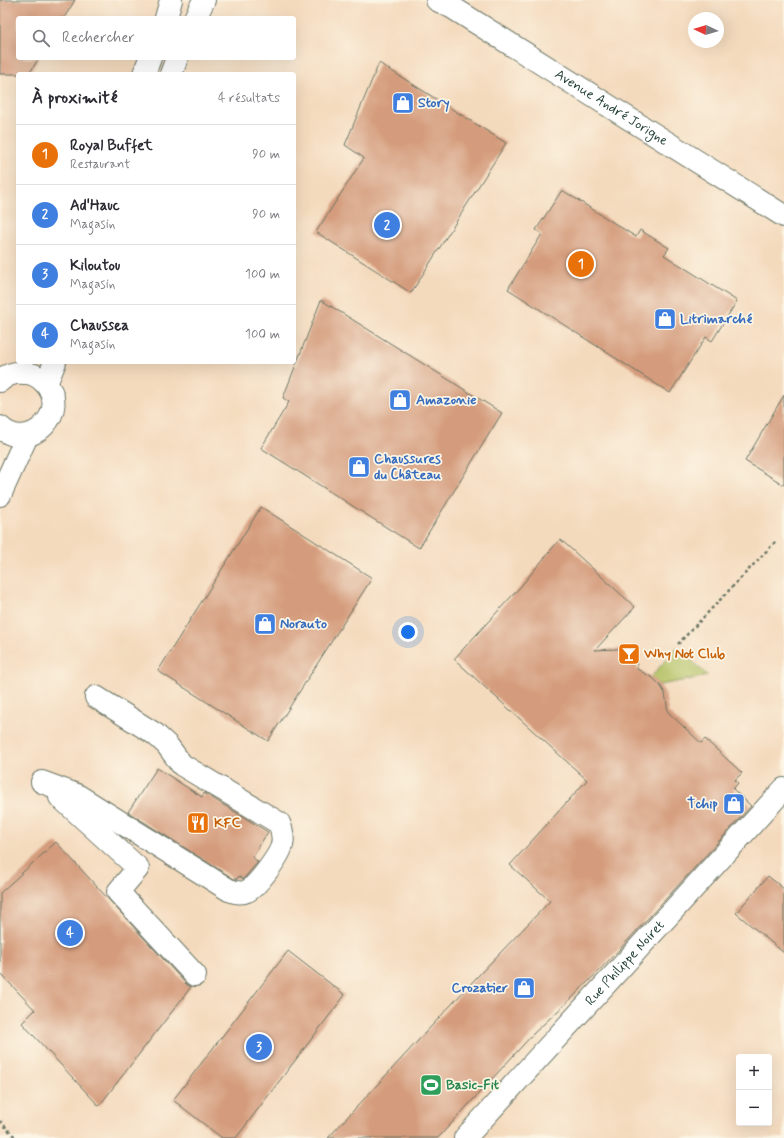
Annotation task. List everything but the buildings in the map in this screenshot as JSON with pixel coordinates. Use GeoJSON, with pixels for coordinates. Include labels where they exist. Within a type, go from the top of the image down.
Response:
{"type":"FeatureCollection","features":[{"type":"Feature","properties":{"kind":"street"},"geometry":{"type":"LineString","coordinates":[[167,16],[171,0]]}},
{"type":"Feature","properties":{"kind":"street"},"geometry":{"type":"LineString","coordinates":[[196,16],[204,0]]}},
{"type":"Feature","properties":{"kind":"street","name":"Avenue André Jorigne"},"geometry":{"type":"LineString","coordinates":[[449,3],[784,216]]}},
{"type":"Feature","properties":{"kind":"street"},"geometry":{"type":"LineString","coordinates":[[145,72],[149,60]]}},
{"type":"Feature","properties":{"kind":"street"},"geometry":{"type":"LineString","coordinates":[[172,72],[176,60]]}},
{"type":"Feature","properties":{"kind":"street"},"geometry":{"type":"LineString","coordinates":[[46,384],[54,364]]}},
{"type":"Feature","properties":{"kind":"street"},"geometry":{"type":"LineString","coordinates":[[0,427],[10,434],[27,436],[44,428],[50,420],[53,401],[51,392],[46,384],[39,377],[29,373],[9,374]]}},
{"type":"Feature","properties":{"kind":"street"},"geometry":{"type":"LineString","coordinates":[[0,496],[27,436]]}},
{"type":"Feature","properties":{"kind":"street"},"geometry":{"type":"LineString","coordinates":[[96,697],[155,734],[167,745],[182,765],[279,823],[283,832],[282,846],[256,886],[247,892],[236,893],[77,795],[42,782],[138,868],[118,892],[195,975]]}},
{"type":"Feature","properties":{"kind":"street","name":"Rue Philippe Noiret"},"geometry":{"type":"LineString","coordinates":[[465,1138],[784,789]]}},
{"type":"Feature","properties":{"kind":"path"},"geometry":{"type":"LineString","coordinates":[[678,644],[776,541]]}},
{"type":"Feature","properties":{"kind":"path"},"geometry":{"type":"LineString","coordinates":[[0,1121],[16,1138]]}},
{"type":"Feature","properties":{"kind":"green space"},"geometry":{"type":"Polygon","coordinates":[[[677,647],[708,676],[660,685],[651,677],[677,647]]]}},
{"type":"Feature","properties":{"kind":"place","name":"Story"},"geometry":{"type":"Point","coordinates":[403,103]}},
{"type":"Feature","properties":{"kind":"place","name":"Ad'Hauc"},"geometry":{"type":"Point","coordinates":[387,225]}},
{"type":"Feature","properties":{"kind":"place","name":"Royal Buffet"},"geometry":{"type":"Point","coordinates":[581,264]}},
{"type":"Feature","properties":{"kind":"place","name":"Litrimarché"},"geometry":{"type":"Point","coordinates":[665,319]}},
{"type":"Feature","properties":{"kind":"place","name":"Amazonie"},"geometry":{"type":"Point","coordinates":[400,400]}},
{"type":"Feature","properties":{"kind":"place","name":"Chaussures du Château"},"geometry":{"type":"Point","coordinates":[359,467]}},
{"type":"Feature","properties":{"kind":"place","name":"Norauto"},"geometry":{"type":"Point","coordinates":[265,624]}},
{"type":"Feature","properties":{"kind":"place","name":"Why Not Club"},"geometry":{"type":"Point","coordinates":[629,654]}},
{"type":"Feature","properties":{"kind":"place","name":"Tchip"},"geometry":{"type":"Point","coordinates":[734,804]}},
{"type":"Feature","properties":{"kind":"place","name":"KFC"},"geometry":{"type":"Point","coordinates":[198,823]}},
{"type":"Feature","properties":{"kind":"place","name":"Chaussea"},"geometry":{"type":"Point","coordinates":[70,933]}},
{"type":"Feature","properties":{"kind":"place","name":"Crozatier"},"geometry":{"type":"Point","coordinates":[524,988]}},
{"type":"Feature","properties":{"kind":"place","name":"Kiloutou"},"geometry":{"type":"Point","coordinates":[259,1047]}},
{"type":"Feature","properties":{"kind":"place","name":"Basic-Fit"},"geometry":{"type":"Point","coordinates":[431,1085]}}]}
